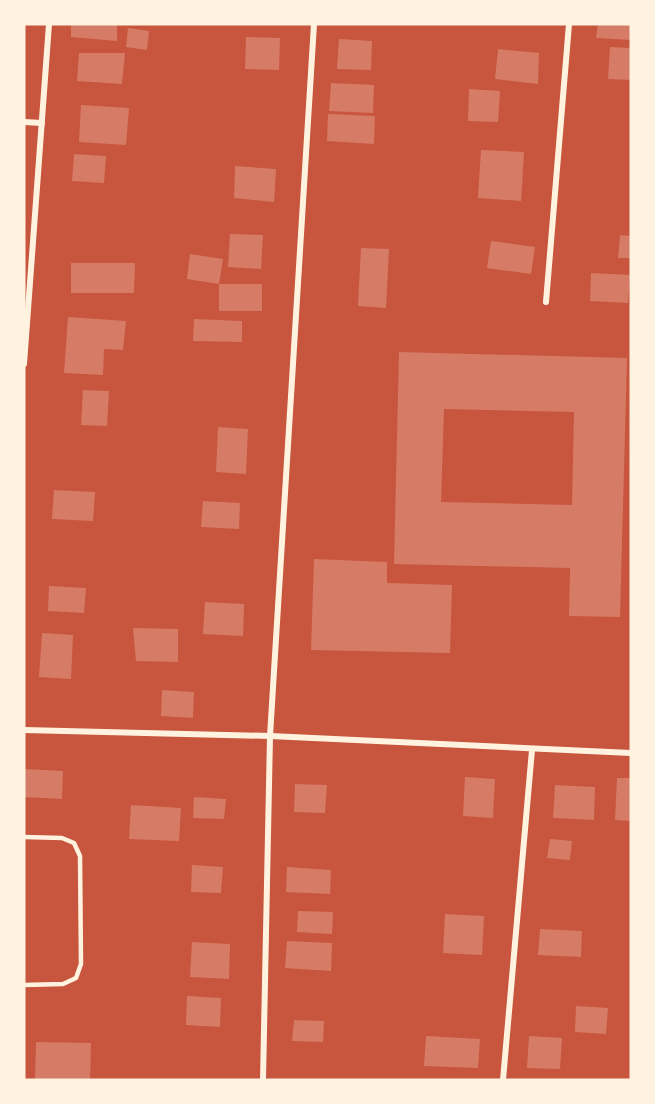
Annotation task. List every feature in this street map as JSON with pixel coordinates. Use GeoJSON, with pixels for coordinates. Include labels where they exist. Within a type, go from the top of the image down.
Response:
{"type":"FeatureCollection","features":[{"type":"Feature","properties":{"kind":"street"},"geometry":{"type":"LineString","coordinates":[[24,364],[49,24]]}},
{"type":"Feature","properties":{"kind":"street"},"geometry":{"type":"LineString","coordinates":[[263,1080],[270,736],[314,24]]}},
{"type":"Feature","properties":{"kind":"street"},"geometry":{"type":"LineString","coordinates":[[546,302],[569,24]]}},
{"type":"Feature","properties":{"kind":"street"},"geometry":{"type":"LineString","coordinates":[[24,122],[42,123]]}},
{"type":"Feature","properties":{"kind":"street"},"geometry":{"type":"LineString","coordinates":[[24,730],[270,736],[631,753]]}},
{"type":"Feature","properties":{"kind":"street"},"geometry":{"type":"LineString","coordinates":[[503,1080],[532,750]]}},
{"type":"Feature","properties":{"kind":"lane"},"geometry":{"type":"LineString","coordinates":[[24,837],[62,838],[74,843],[80,856],[81,964],[76,978],[63,984],[24,985]]}},
{"type":"Feature","properties":{"kind":"building"},"geometry":{"type":"Polygon","coordinates":[[[71,24],[117,24],[117,41],[71,37],[71,24]]]}},
{"type":"Feature","properties":{"kind":"building"},"geometry":{"type":"Polygon","coordinates":[[[598,24],[631,24],[631,40],[596,38],[598,24]]]}},
{"type":"Feature","properties":{"kind":"building"},"geometry":{"type":"Polygon","coordinates":[[[128,28],[149,31],[147,50],[126,47],[128,28]]]}},
{"type":"Feature","properties":{"kind":"building"},"geometry":{"type":"Polygon","coordinates":[[[246,37],[280,38],[279,70],[245,69],[246,37]]]}},
{"type":"Feature","properties":{"kind":"building"},"geometry":{"type":"Polygon","coordinates":[[[339,39],[372,41],[371,70],[337,69],[339,39]]]}},
{"type":"Feature","properties":{"kind":"building"},"geometry":{"type":"Polygon","coordinates":[[[610,47],[631,48],[631,80],[608,79],[610,47]]]}},
{"type":"Feature","properties":{"kind":"building"},"geometry":{"type":"Polygon","coordinates":[[[498,49],[539,53],[538,84],[495,79],[498,49]]]}},
{"type":"Feature","properties":{"kind":"building"},"geometry":{"type":"Polygon","coordinates":[[[79,53],[125,53],[122,84],[77,81],[79,53]]]}},
{"type":"Feature","properties":{"kind":"building"},"geometry":{"type":"Polygon","coordinates":[[[331,83],[374,85],[373,113],[329,111],[331,83]]]}},
{"type":"Feature","properties":{"kind":"building"},"geometry":{"type":"Polygon","coordinates":[[[469,89],[500,91],[498,122],[468,121],[469,89]]]}},
{"type":"Feature","properties":{"kind":"building"},"geometry":{"type":"Polygon","coordinates":[[[81,105],[129,108],[126,145],[79,142],[81,105]]]}},
{"type":"Feature","properties":{"kind":"building"},"geometry":{"type":"Polygon","coordinates":[[[328,114],[375,116],[374,144],[327,141],[328,114]]]}},
{"type":"Feature","properties":{"kind":"building"},"geometry":{"type":"Polygon","coordinates":[[[481,150],[524,152],[521,201],[478,198],[481,150]]]}},
{"type":"Feature","properties":{"kind":"building"},"geometry":{"type":"Polygon","coordinates":[[[74,154],[106,156],[104,183],[72,181],[74,154]]]}},
{"type":"Feature","properties":{"kind":"building"},"geometry":{"type":"Polygon","coordinates":[[[235,166],[276,169],[274,202],[234,198],[235,166]]]}},
{"type":"Feature","properties":{"kind":"building"},"geometry":{"type":"Polygon","coordinates":[[[230,234],[263,235],[261,269],[228,267],[230,234]]]}},
{"type":"Feature","properties":{"kind":"building"},"geometry":{"type":"Polygon","coordinates":[[[620,235],[631,236],[631,258],[618,258],[620,235]]]}},
{"type":"Feature","properties":{"kind":"building"},"geometry":{"type":"Polygon","coordinates":[[[491,241],[535,247],[531,274],[487,268],[491,241]]]}},
{"type":"Feature","properties":{"kind":"building"},"geometry":{"type":"Polygon","coordinates":[[[361,248],[389,249],[386,308],[358,306],[361,248]]]}},
{"type":"Feature","properties":{"kind":"building"},"geometry":{"type":"Polygon","coordinates":[[[190,254],[223,259],[219,284],[187,279],[190,254]]]}},
{"type":"Feature","properties":{"kind":"building"},"geometry":{"type":"Polygon","coordinates":[[[71,263],[135,263],[134,293],[71,293],[71,263]]]}},
{"type":"Feature","properties":{"kind":"building"},"geometry":{"type":"Polygon","coordinates":[[[591,273],[630,275],[628,303],[590,301],[591,273]]]}},
{"type":"Feature","properties":{"kind":"building"},"geometry":{"type":"Polygon","coordinates":[[[219,284],[262,284],[262,311],[219,311],[219,284]]]}},
{"type":"Feature","properties":{"kind":"building"},"geometry":{"type":"Polygon","coordinates":[[[68,317],[126,321],[123,350],[104,349],[103,375],[64,373],[68,317]]]}},
{"type":"Feature","properties":{"kind":"building"},"geometry":{"type":"Polygon","coordinates":[[[194,319],[242,321],[242,342],[193,341],[194,319]]]}},
{"type":"Feature","properties":{"kind":"building"},"geometry":{"type":"Polygon","coordinates":[[[399,352],[627,358],[620,617],[569,616],[570,568],[394,564],[399,352]],[[444,409],[441,502],[572,505],[574,412],[444,409]]]}},
{"type":"Feature","properties":{"kind":"building"},"geometry":{"type":"Polygon","coordinates":[[[83,390],[109,391],[107,426],[81,425],[83,390]]]}},
{"type":"Feature","properties":{"kind":"building"},"geometry":{"type":"Polygon","coordinates":[[[218,427],[248,429],[246,474],[216,472],[218,427]]]}},
{"type":"Feature","properties":{"kind":"building"},"geometry":{"type":"Polygon","coordinates":[[[54,490],[95,492],[93,521],[52,519],[54,490]]]}},
{"type":"Feature","properties":{"kind":"building"},"geometry":{"type":"Polygon","coordinates":[[[203,501],[240,503],[239,529],[201,527],[203,501]]]}},
{"type":"Feature","properties":{"kind":"building"},"geometry":{"type":"Polygon","coordinates":[[[314,559],[387,562],[387,583],[452,585],[450,653],[311,650],[314,559]]]}},
{"type":"Feature","properties":{"kind":"building"},"geometry":{"type":"Polygon","coordinates":[[[49,586],[86,588],[84,613],[48,611],[49,586]]]}},
{"type":"Feature","properties":{"kind":"building"},"geometry":{"type":"Polygon","coordinates":[[[205,602],[244,604],[243,636],[203,634],[205,602]]]}},
{"type":"Feature","properties":{"kind":"building"},"geometry":{"type":"Polygon","coordinates":[[[133,628],[178,629],[178,662],[136,661],[133,628]]]}},
{"type":"Feature","properties":{"kind":"building"},"geometry":{"type":"Polygon","coordinates":[[[42,633],[73,635],[71,679],[39,677],[42,633]]]}},
{"type":"Feature","properties":{"kind":"building"},"geometry":{"type":"Polygon","coordinates":[[[162,690],[194,692],[193,718],[161,716],[162,690]]]}},
{"type":"Feature","properties":{"kind":"building"},"geometry":{"type":"Polygon","coordinates":[[[24,769],[63,771],[62,799],[24,797],[24,769]]]}},
{"type":"Feature","properties":{"kind":"building"},"geometry":{"type":"Polygon","coordinates":[[[465,777],[495,779],[493,818],[463,816],[465,777]]]}},
{"type":"Feature","properties":{"kind":"building"},"geometry":{"type":"Polygon","coordinates":[[[617,778],[631,778],[631,821],[615,820],[617,778]]]}},
{"type":"Feature","properties":{"kind":"building"},"geometry":{"type":"Polygon","coordinates":[[[295,784],[327,785],[325,813],[294,812],[295,784]]]}},
{"type":"Feature","properties":{"kind":"building"},"geometry":{"type":"Polygon","coordinates":[[[555,785],[595,787],[594,820],[553,818],[555,785]]]}},
{"type":"Feature","properties":{"kind":"building"},"geometry":{"type":"Polygon","coordinates":[[[194,797],[226,799],[224,819],[193,818],[194,797]]]}},
{"type":"Feature","properties":{"kind":"building"},"geometry":{"type":"Polygon","coordinates":[[[131,805],[181,808],[179,841],[129,839],[131,805]]]}},
{"type":"Feature","properties":{"kind":"building"},"geometry":{"type":"Polygon","coordinates":[[[550,839],[572,841],[570,860],[547,858],[550,839]]]}},
{"type":"Feature","properties":{"kind":"building"},"geometry":{"type":"Polygon","coordinates":[[[192,865],[223,867],[221,893],[191,892],[192,865]]]}},
{"type":"Feature","properties":{"kind":"building"},"geometry":{"type":"Polygon","coordinates":[[[287,867],[331,870],[330,894],[286,892],[287,867]]]}},
{"type":"Feature","properties":{"kind":"building"},"geometry":{"type":"Polygon","coordinates":[[[298,911],[333,912],[332,934],[297,932],[298,911]]]}},
{"type":"Feature","properties":{"kind":"building"},"geometry":{"type":"Polygon","coordinates":[[[445,914],[484,916],[482,955],[443,953],[445,914]]]}},
{"type":"Feature","properties":{"kind":"building"},"geometry":{"type":"Polygon","coordinates":[[[540,929],[582,931],[581,957],[538,955],[540,929]]]}},
{"type":"Feature","properties":{"kind":"building"},"geometry":{"type":"Polygon","coordinates":[[[287,941],[332,943],[331,971],[285,968],[287,941]]]}},
{"type":"Feature","properties":{"kind":"building"},"geometry":{"type":"Polygon","coordinates":[[[192,942],[230,944],[229,979],[190,977],[192,942]]]}},
{"type":"Feature","properties":{"kind":"building"},"geometry":{"type":"Polygon","coordinates":[[[187,996],[221,998],[220,1027],[186,1025],[187,996]]]}},
{"type":"Feature","properties":{"kind":"building"},"geometry":{"type":"Polygon","coordinates":[[[576,1006],[608,1008],[606,1034],[575,1032],[576,1006]]]}},
{"type":"Feature","properties":{"kind":"building"},"geometry":{"type":"Polygon","coordinates":[[[294,1020],[324,1021],[323,1042],[292,1041],[294,1020]]]}},
{"type":"Feature","properties":{"kind":"building"},"geometry":{"type":"Polygon","coordinates":[[[426,1036],[480,1039],[478,1068],[424,1066],[426,1036]]]}},
{"type":"Feature","properties":{"kind":"building"},"geometry":{"type":"Polygon","coordinates":[[[529,1036],[562,1038],[560,1069],[527,1068],[529,1036]]]}},
{"type":"Feature","properties":{"kind":"building"},"geometry":{"type":"Polygon","coordinates":[[[36,1042],[91,1043],[90,1080],[35,1080],[36,1042]]]}}]}
